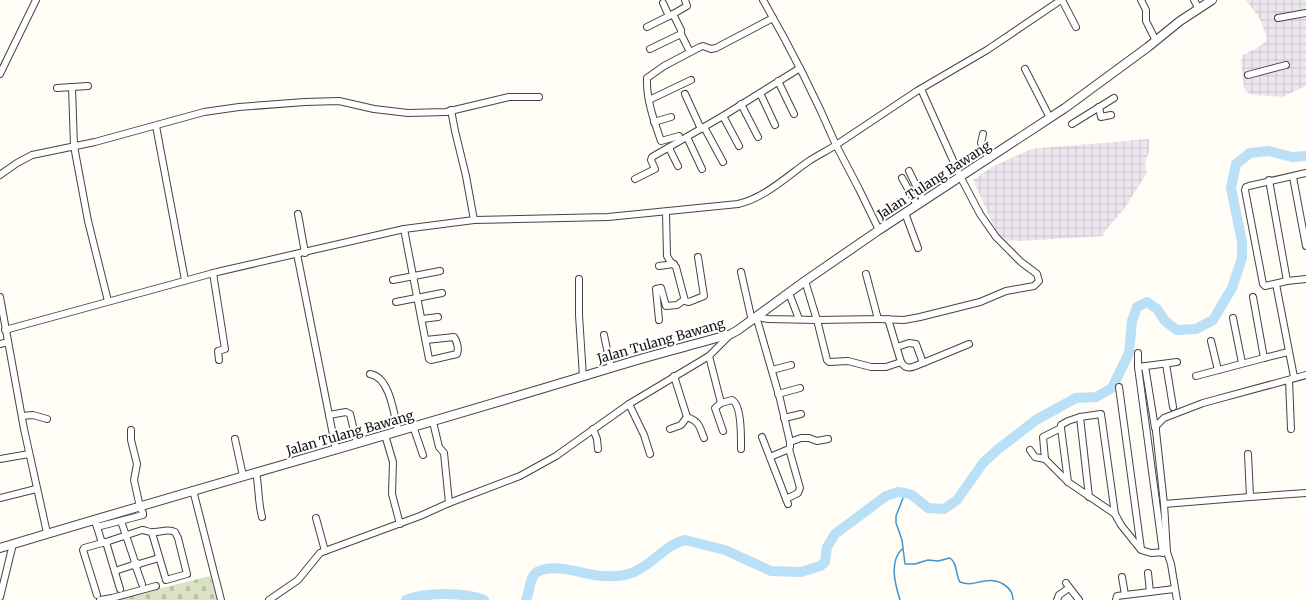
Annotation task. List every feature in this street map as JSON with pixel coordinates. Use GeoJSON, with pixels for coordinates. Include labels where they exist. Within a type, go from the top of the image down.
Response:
{"type":"FeatureCollection","features":[{"type":"Feature","properties":{"kind":"street"},"geometry":{"type":"LineString","coordinates":[[0,74],[36,0]]}},
{"type":"Feature","properties":{"kind":"street"},"geometry":{"type":"LineString","coordinates":[[647,27],[688,6],[685,0]]}},
{"type":"Feature","properties":{"kind":"street"},"geometry":{"type":"LineString","coordinates":[[763,0],[800,68],[822,112],[836,145],[879,230]]}},
{"type":"Feature","properties":{"kind":"street"},"geometry":{"type":"LineString","coordinates":[[6,330],[185,280],[404,229],[474,220],[587,218],[666,212],[718,207],[748,202],[778,184],[810,160],[836,145],[921,89],[987,50],[1061,0],[1076,27]]}},
{"type":"Feature","properties":{"kind":"street"},"geometry":{"type":"LineString","coordinates":[[1141,0],[1146,10],[1146,21],[1156,41]]}},
{"type":"Feature","properties":{"kind":"street"},"geometry":{"type":"LineString","coordinates":[[1194,0],[1199,9]]}},
{"type":"Feature","properties":{"kind":"street","name":"Jalan Tulang Bawang"},"geometry":{"type":"LineString","coordinates":[[0,548],[82,523],[95,524],[140,507],[193,490],[336,450],[413,426],[433,422],[611,368],[731,334],[804,281],[920,202],[989,159],[1050,118],[1156,41],[1180,21],[1212,0]]}},
{"type":"Feature","properties":{"kind":"street"},"geometry":{"type":"LineString","coordinates":[[663,3],[681,30],[681,34],[690,52]]}},
{"type":"Feature","properties":{"kind":"street"},"geometry":{"type":"LineString","coordinates":[[1278,18],[1306,13]]}},
{"type":"Feature","properties":{"kind":"street"},"geometry":{"type":"LineString","coordinates":[[679,136],[661,141],[654,122],[649,100],[647,78],[664,66],[690,52],[703,46],[711,49],[716,48],[773,18]]}},
{"type":"Feature","properties":{"kind":"street"},"geometry":{"type":"LineString","coordinates":[[650,49],[681,34]]}},
{"type":"Feature","properties":{"kind":"street"},"geometry":{"type":"LineString","coordinates":[[1248,75],[1286,65]]}},
{"type":"Feature","properties":{"kind":"street"},"geometry":{"type":"LineString","coordinates":[[636,179],[655,169],[651,160],[652,157],[723,116],[800,68]]}},
{"type":"Feature","properties":{"kind":"street"},"geometry":{"type":"LineString","coordinates":[[1025,69],[1050,118]]}},
{"type":"Feature","properties":{"kind":"street"},"geometry":{"type":"LineString","coordinates":[[649,100],[690,80]]}},
{"type":"Feature","properties":{"kind":"street"},"geometry":{"type":"LineString","coordinates":[[778,81],[794,114]]}},
{"type":"Feature","properties":{"kind":"street"},"geometry":{"type":"LineString","coordinates":[[57,88],[88,86]]}},
{"type":"Feature","properties":{"kind":"street"},"geometry":{"type":"LineString","coordinates":[[72,87],[74,146],[88,221],[108,301]]}},
{"type":"Feature","properties":{"kind":"street"},"geometry":{"type":"LineString","coordinates":[[756,317],[764,319],[817,320],[846,318],[904,320],[980,302],[1006,290],[1034,286],[1039,281],[1036,274],[1021,262],[996,237],[980,214],[960,176],[921,89]]}},
{"type":"Feature","properties":{"kind":"street"},"geometry":{"type":"LineString","coordinates":[[760,93],[775,124]]}},
{"type":"Feature","properties":{"kind":"street"},"geometry":{"type":"LineString","coordinates":[[685,94],[702,128],[723,162]]}},
{"type":"Feature","properties":{"kind":"street"},"geometry":{"type":"LineString","coordinates":[[0,175],[32,155],[156,126],[204,112],[238,107],[339,101],[374,110],[408,113],[451,110],[509,97],[539,97]]}},
{"type":"Feature","properties":{"kind":"street"},"geometry":{"type":"LineString","coordinates":[[1072,124],[1114,98]]}},
{"type":"Feature","properties":{"kind":"street"},"geometry":{"type":"LineString","coordinates":[[741,104],[758,137]]}},
{"type":"Feature","properties":{"kind":"street"},"geometry":{"type":"LineString","coordinates":[[1098,107],[1101,117],[1111,115]]}},
{"type":"Feature","properties":{"kind":"street"},"geometry":{"type":"LineString","coordinates":[[451,110],[454,132],[466,176],[474,220]]}},
{"type":"Feature","properties":{"kind":"street"},"geometry":{"type":"LineString","coordinates":[[723,116],[739,146]]}},
{"type":"Feature","properties":{"kind":"street"},"geometry":{"type":"LineString","coordinates":[[654,122],[671,117]]}},
{"type":"Feature","properties":{"kind":"street"},"geometry":{"type":"LineString","coordinates":[[156,126],[185,280]]}},
{"type":"Feature","properties":{"kind":"street"},"geometry":{"type":"LineString","coordinates":[[983,134],[982,143],[989,159]]}},
{"type":"Feature","properties":{"kind":"street"},"geometry":{"type":"LineString","coordinates":[[687,137],[702,168]]}},
{"type":"Feature","properties":{"kind":"street"},"geometry":{"type":"LineString","coordinates":[[669,148],[678,166]]}},
{"type":"Feature","properties":{"kind":"street"},"geometry":{"type":"LineString","coordinates":[[908,172],[920,202]]}},
{"type":"Feature","properties":{"kind":"street"},"geometry":{"type":"LineString","coordinates":[[1306,174],[1269,180],[1246,187],[1245,190],[1263,284],[1265,286],[1287,281],[1306,279]]}},
{"type":"Feature","properties":{"kind":"street"},"geometry":{"type":"LineString","coordinates":[[1293,177],[1306,246]]}},
{"type":"Feature","properties":{"kind":"street"},"geometry":{"type":"LineString","coordinates":[[902,178],[920,202]]}},
{"type":"Feature","properties":{"kind":"street"},"geometry":{"type":"LineString","coordinates":[[1269,180],[1287,281]]}},
{"type":"Feature","properties":{"kind":"street"},"geometry":{"type":"LineString","coordinates":[[666,212],[667,256],[676,267],[684,300]]}},
{"type":"Feature","properties":{"kind":"street"},"geometry":{"type":"LineString","coordinates":[[905,213],[918,248]]}},
{"type":"Feature","properties":{"kind":"street"},"geometry":{"type":"LineString","coordinates":[[298,214],[305,252]]}},
{"type":"Feature","properties":{"kind":"street"},"geometry":{"type":"LineString","coordinates":[[404,229],[429,359],[431,360]]}},
{"type":"Feature","properties":{"kind":"street"},"geometry":{"type":"LineString","coordinates":[[297,254],[336,450]]}},
{"type":"Feature","properties":{"kind":"street"},"geometry":{"type":"LineString","coordinates":[[684,300],[689,302],[704,296],[698,257]]}},
{"type":"Feature","properties":{"kind":"street"},"geometry":{"type":"LineString","coordinates":[[659,266],[674,264]]}},
{"type":"Feature","properties":{"kind":"street"},"geometry":{"type":"LineString","coordinates":[[393,280],[440,272]]}},
{"type":"Feature","properties":{"kind":"street"},"geometry":{"type":"LineString","coordinates":[[741,272],[772,370],[790,442],[789,449],[800,488],[798,493],[787,502],[762,437]]}},
{"type":"Feature","properties":{"kind":"street"},"geometry":{"type":"LineString","coordinates":[[213,273],[225,349],[218,351],[219,360]]}},
{"type":"Feature","properties":{"kind":"street"},"geometry":{"type":"LineString","coordinates":[[866,274],[878,319]]}},
{"type":"Feature","properties":{"kind":"street"},"geometry":{"type":"LineString","coordinates":[[579,279],[578,315],[583,377]]}},
{"type":"Feature","properties":{"kind":"street"},"geometry":{"type":"LineString","coordinates":[[804,281],[817,320],[827,360],[829,362],[848,361],[871,367],[886,367],[901,362]]}},
{"type":"Feature","properties":{"kind":"street"},"geometry":{"type":"LineString","coordinates":[[1276,284],[1288,352],[1291,379],[1291,429]]}},
{"type":"Feature","properties":{"kind":"street"},"geometry":{"type":"LineString","coordinates":[[659,320],[657,289],[661,288],[666,306]]}},
{"type":"Feature","properties":{"kind":"street"},"geometry":{"type":"LineString","coordinates":[[396,302],[442,293]]}},
{"type":"Feature","properties":{"kind":"street"},"geometry":{"type":"LineString","coordinates":[[789,293],[799,319]]}},
{"type":"Feature","properties":{"kind":"street"},"geometry":{"type":"LineString","coordinates":[[0,297],[29,454],[47,533]]}},
{"type":"Feature","properties":{"kind":"street"},"geometry":{"type":"LineString","coordinates":[[1253,297],[1264,358]]}},
{"type":"Feature","properties":{"kind":"street"},"geometry":{"type":"LineString","coordinates":[[659,308],[677,305],[684,300]]}},
{"type":"Feature","properties":{"kind":"street"},"geometry":{"type":"LineString","coordinates":[[422,319],[438,317]]}},
{"type":"Feature","properties":{"kind":"street"},"geometry":{"type":"LineString","coordinates":[[1233,318],[1242,363]]}},
{"type":"Feature","properties":{"kind":"street"},"geometry":{"type":"LineString","coordinates":[[888,319],[901,362],[906,368],[923,363],[969,344]]}},
{"type":"Feature","properties":{"kind":"street"},"geometry":{"type":"LineString","coordinates":[[269,600],[298,580],[320,553],[400,524],[449,503],[520,476],[556,456],[629,404],[709,356],[731,334]]}},
{"type":"Feature","properties":{"kind":"street"},"geometry":{"type":"LineString","coordinates":[[604,335],[611,368]]}},
{"type":"Feature","properties":{"kind":"street"},"geometry":{"type":"LineString","coordinates":[[423,361],[456,355],[458,351],[454,337],[451,336],[426,340]]}},
{"type":"Feature","properties":{"kind":"street"},"geometry":{"type":"LineString","coordinates":[[1212,341],[1218,370]]}},
{"type":"Feature","properties":{"kind":"street"},"geometry":{"type":"LineString","coordinates":[[0,344],[8,342]]}},
{"type":"Feature","properties":{"kind":"street"},"geometry":{"type":"LineString","coordinates":[[897,347],[909,343],[916,344],[923,363]]}},
{"type":"Feature","properties":{"kind":"street"},"geometry":{"type":"LineString","coordinates":[[1196,376],[1288,352]]}},
{"type":"Feature","properties":{"kind":"street"},"geometry":{"type":"LineString","coordinates":[[1138,353],[1138,367],[1165,552],[1171,564],[1177,600]]}},
{"type":"Feature","properties":{"kind":"street"},"geometry":{"type":"LineString","coordinates":[[709,356],[721,403]]}},
{"type":"Feature","properties":{"kind":"street"},"geometry":{"type":"LineString","coordinates":[[1138,367],[1177,362]]}},
{"type":"Feature","properties":{"kind":"street"},"geometry":{"type":"LineString","coordinates":[[1166,364],[1173,407]]}},
{"type":"Feature","properties":{"kind":"street"},"geometry":{"type":"LineString","coordinates":[[772,370],[791,365]]}},
{"type":"Feature","properties":{"kind":"street"},"geometry":{"type":"LineString","coordinates":[[1145,366],[1156,431],[1164,504],[1165,552]]}},
{"type":"Feature","properties":{"kind":"street"},"geometry":{"type":"LineString","coordinates":[[370,374],[374,374],[381,380],[386,388],[398,431]]}},
{"type":"Feature","properties":{"kind":"street"},"geometry":{"type":"LineString","coordinates":[[1156,431],[1156,426],[1164,418],[1203,403],[1306,375]]}},
{"type":"Feature","properties":{"kind":"street"},"geometry":{"type":"LineString","coordinates":[[674,376],[687,417]]}},
{"type":"Feature","properties":{"kind":"street"},"geometry":{"type":"LineString","coordinates":[[1119,387],[1141,550]]}},
{"type":"Feature","properties":{"kind":"street"},"geometry":{"type":"LineString","coordinates":[[778,394],[800,388]]}},
{"type":"Feature","properties":{"kind":"street"},"geometry":{"type":"LineString","coordinates":[[723,431],[715,408],[721,403],[732,400],[736,403],[740,425],[741,449]]}},
{"type":"Feature","properties":{"kind":"street"},"geometry":{"type":"LineString","coordinates":[[629,404],[644,435],[650,454]]}},
{"type":"Feature","properties":{"kind":"street"},"geometry":{"type":"LineString","coordinates":[[329,416],[346,412],[350,414],[357,443]]}},
{"type":"Feature","properties":{"kind":"street"},"geometry":{"type":"LineString","coordinates":[[784,418],[801,414]]}},
{"type":"Feature","properties":{"kind":"street"},"geometry":{"type":"LineString","coordinates":[[1045,459],[1043,437],[1060,428],[1061,425],[1068,421],[1080,417],[1101,414],[1115,514],[1121,525],[1141,550],[1150,553],[1165,552]]}},
{"type":"Feature","properties":{"kind":"street"},"geometry":{"type":"LineString","coordinates":[[22,416],[33,415],[47,419]]}},
{"type":"Feature","properties":{"kind":"street"},"geometry":{"type":"LineString","coordinates":[[670,429],[681,425],[687,417]]}},
{"type":"Feature","properties":{"kind":"street"},"geometry":{"type":"LineString","coordinates":[[687,417],[696,420],[704,438]]}},
{"type":"Feature","properties":{"kind":"street"},"geometry":{"type":"LineString","coordinates":[[1080,417],[1089,497]]}},
{"type":"Feature","properties":{"kind":"street"},"geometry":{"type":"LineString","coordinates":[[433,422],[439,447],[444,453],[449,503]]}},
{"type":"Feature","properties":{"kind":"street"},"geometry":{"type":"LineString","coordinates":[[413,426],[423,455]]}},
{"type":"Feature","properties":{"kind":"street"},"geometry":{"type":"LineString","coordinates":[[1060,428],[1068,482]]}},
{"type":"Feature","properties":{"kind":"street"},"geometry":{"type":"LineString","coordinates":[[120,589],[115,570],[95,524],[143,515],[144,512],[140,507],[134,480],[137,464],[131,440],[131,430]]}},
{"type":"Feature","properties":{"kind":"street"},"geometry":{"type":"LineString","coordinates":[[593,430],[598,441],[598,449]]}},
{"type":"Feature","properties":{"kind":"street"},"geometry":{"type":"LineString","coordinates":[[385,435],[393,462],[392,494],[400,524]]}},
{"type":"Feature","properties":{"kind":"street"},"geometry":{"type":"LineString","coordinates":[[790,442],[801,438],[809,438],[817,441],[828,439]]}},
{"type":"Feature","properties":{"kind":"street"},"geometry":{"type":"LineString","coordinates":[[235,440],[243,476]]}},
{"type":"Feature","properties":{"kind":"street"},"geometry":{"type":"LineString","coordinates":[[770,457],[789,449]]}},
{"type":"Feature","properties":{"kind":"street"},"geometry":{"type":"LineString","coordinates":[[1030,450],[1035,457],[1045,459],[1068,482],[1115,514]]}},
{"type":"Feature","properties":{"kind":"street"},"geometry":{"type":"LineString","coordinates":[[0,459],[29,454]]}},
{"type":"Feature","properties":{"kind":"street"},"geometry":{"type":"LineString","coordinates":[[1248,454],[1250,497]]}},
{"type":"Feature","properties":{"kind":"street"},"geometry":{"type":"LineString","coordinates":[[256,472],[259,507],[262,517]]}},
{"type":"Feature","properties":{"kind":"street"},"geometry":{"type":"LineString","coordinates":[[0,498],[36,489]]}},
{"type":"Feature","properties":{"kind":"street"},"geometry":{"type":"LineString","coordinates":[[193,490],[221,600]]}},
{"type":"Feature","properties":{"kind":"street"},"geometry":{"type":"LineString","coordinates":[[1164,504],[1306,493]]}},
{"type":"Feature","properties":{"kind":"street"},"geometry":{"type":"LineString","coordinates":[[316,518],[325,551]]}},
{"type":"Feature","properties":{"kind":"street"},"geometry":{"type":"LineString","coordinates":[[122,520],[124,532],[127,535],[142,584]]}},
{"type":"Feature","properties":{"kind":"street"},"geometry":{"type":"LineString","coordinates":[[152,532],[166,580],[187,574],[176,533],[171,530],[152,532],[144,530],[104,543],[86,546],[84,550],[99,597],[112,598],[156,586]]}},
{"type":"Feature","properties":{"kind":"street"},"geometry":{"type":"LineString","coordinates":[[0,597],[13,544]]}},
{"type":"Feature","properties":{"kind":"street"},"geometry":{"type":"LineString","coordinates":[[115,570],[159,558]]}},
{"type":"Feature","properties":{"kind":"street"},"geometry":{"type":"LineString","coordinates":[[1148,573],[1150,592]]}},
{"type":"Feature","properties":{"kind":"street"},"geometry":{"type":"LineString","coordinates":[[1122,577],[1125,595]]}},
{"type":"Feature","properties":{"kind":"street"},"geometry":{"type":"LineString","coordinates":[[1057,600],[1067,585],[1079,600]]}},
{"type":"Feature","properties":{"kind":"street"},"geometry":{"type":"LineString","coordinates":[[1116,600],[1117,596],[1174,589]]}},
{"type":"Feature","properties":{"kind":"shaded area"},"geometry":{"type":"Polygon","coordinates":[[[1246,0],[1306,0],[1306,86],[1282,97],[1255,95],[1246,91],[1244,87],[1241,61],[1243,55],[1257,48],[1265,42],[1267,38],[1260,19],[1246,0]]]}},
{"type":"Feature","properties":{"kind":"shaded area"},"geometry":{"type":"Polygon","coordinates":[[[1149,139],[1149,152],[1145,162],[1147,173],[1124,209],[1105,231],[1103,236],[1021,241],[1007,240],[998,235],[973,180],[992,167],[1031,149],[1149,139]]]}},
{"type":"Feature","properties":{"kind":"green space"},"geometry":{"type":"Polygon","coordinates":[[[210,576],[217,600],[114,600],[210,576]]]}},
{"type":"Feature","properties":{"kind":"waterway"},"geometry":{"type":"LineString","coordinates":[[526,600],[532,577],[534,574],[544,569],[553,568],[606,576],[625,575],[641,568],[670,547],[685,540],[725,550],[771,571],[801,572],[820,566],[825,562],[827,547],[835,534],[886,496],[898,492],[905,493],[912,495],[928,508],[944,509],[957,500],[983,463],[997,450],[1036,420],[1076,398],[1096,397],[1112,388],[1129,353],[1132,321],[1137,307],[1147,302],[1157,309],[1165,321],[1177,330],[1196,329],[1213,320],[1232,288],[1242,258],[1242,242],[1231,188],[1236,164],[1250,153],[1269,151],[1292,157],[1306,156]]}},
{"type":"Feature","properties":{"kind":"waterway"},"geometry":{"type":"LineString","coordinates":[[905,493],[896,516],[896,523],[902,540],[905,564],[915,564],[928,560],[938,561],[950,558],[953,560],[960,582],[970,584],[985,581],[1000,582],[1008,587],[1013,600]]}},
{"type":"Feature","properties":{"kind":"waterway"},"geometry":{"type":"LineString","coordinates":[[900,600],[896,587],[894,567],[898,554],[902,549]]}},
{"type":"Feature","properties":{"kind":"waterway"},"geometry":{"type":"LineString","coordinates":[[406,600],[414,597],[434,594],[456,594],[476,597],[484,600]]}}]}
